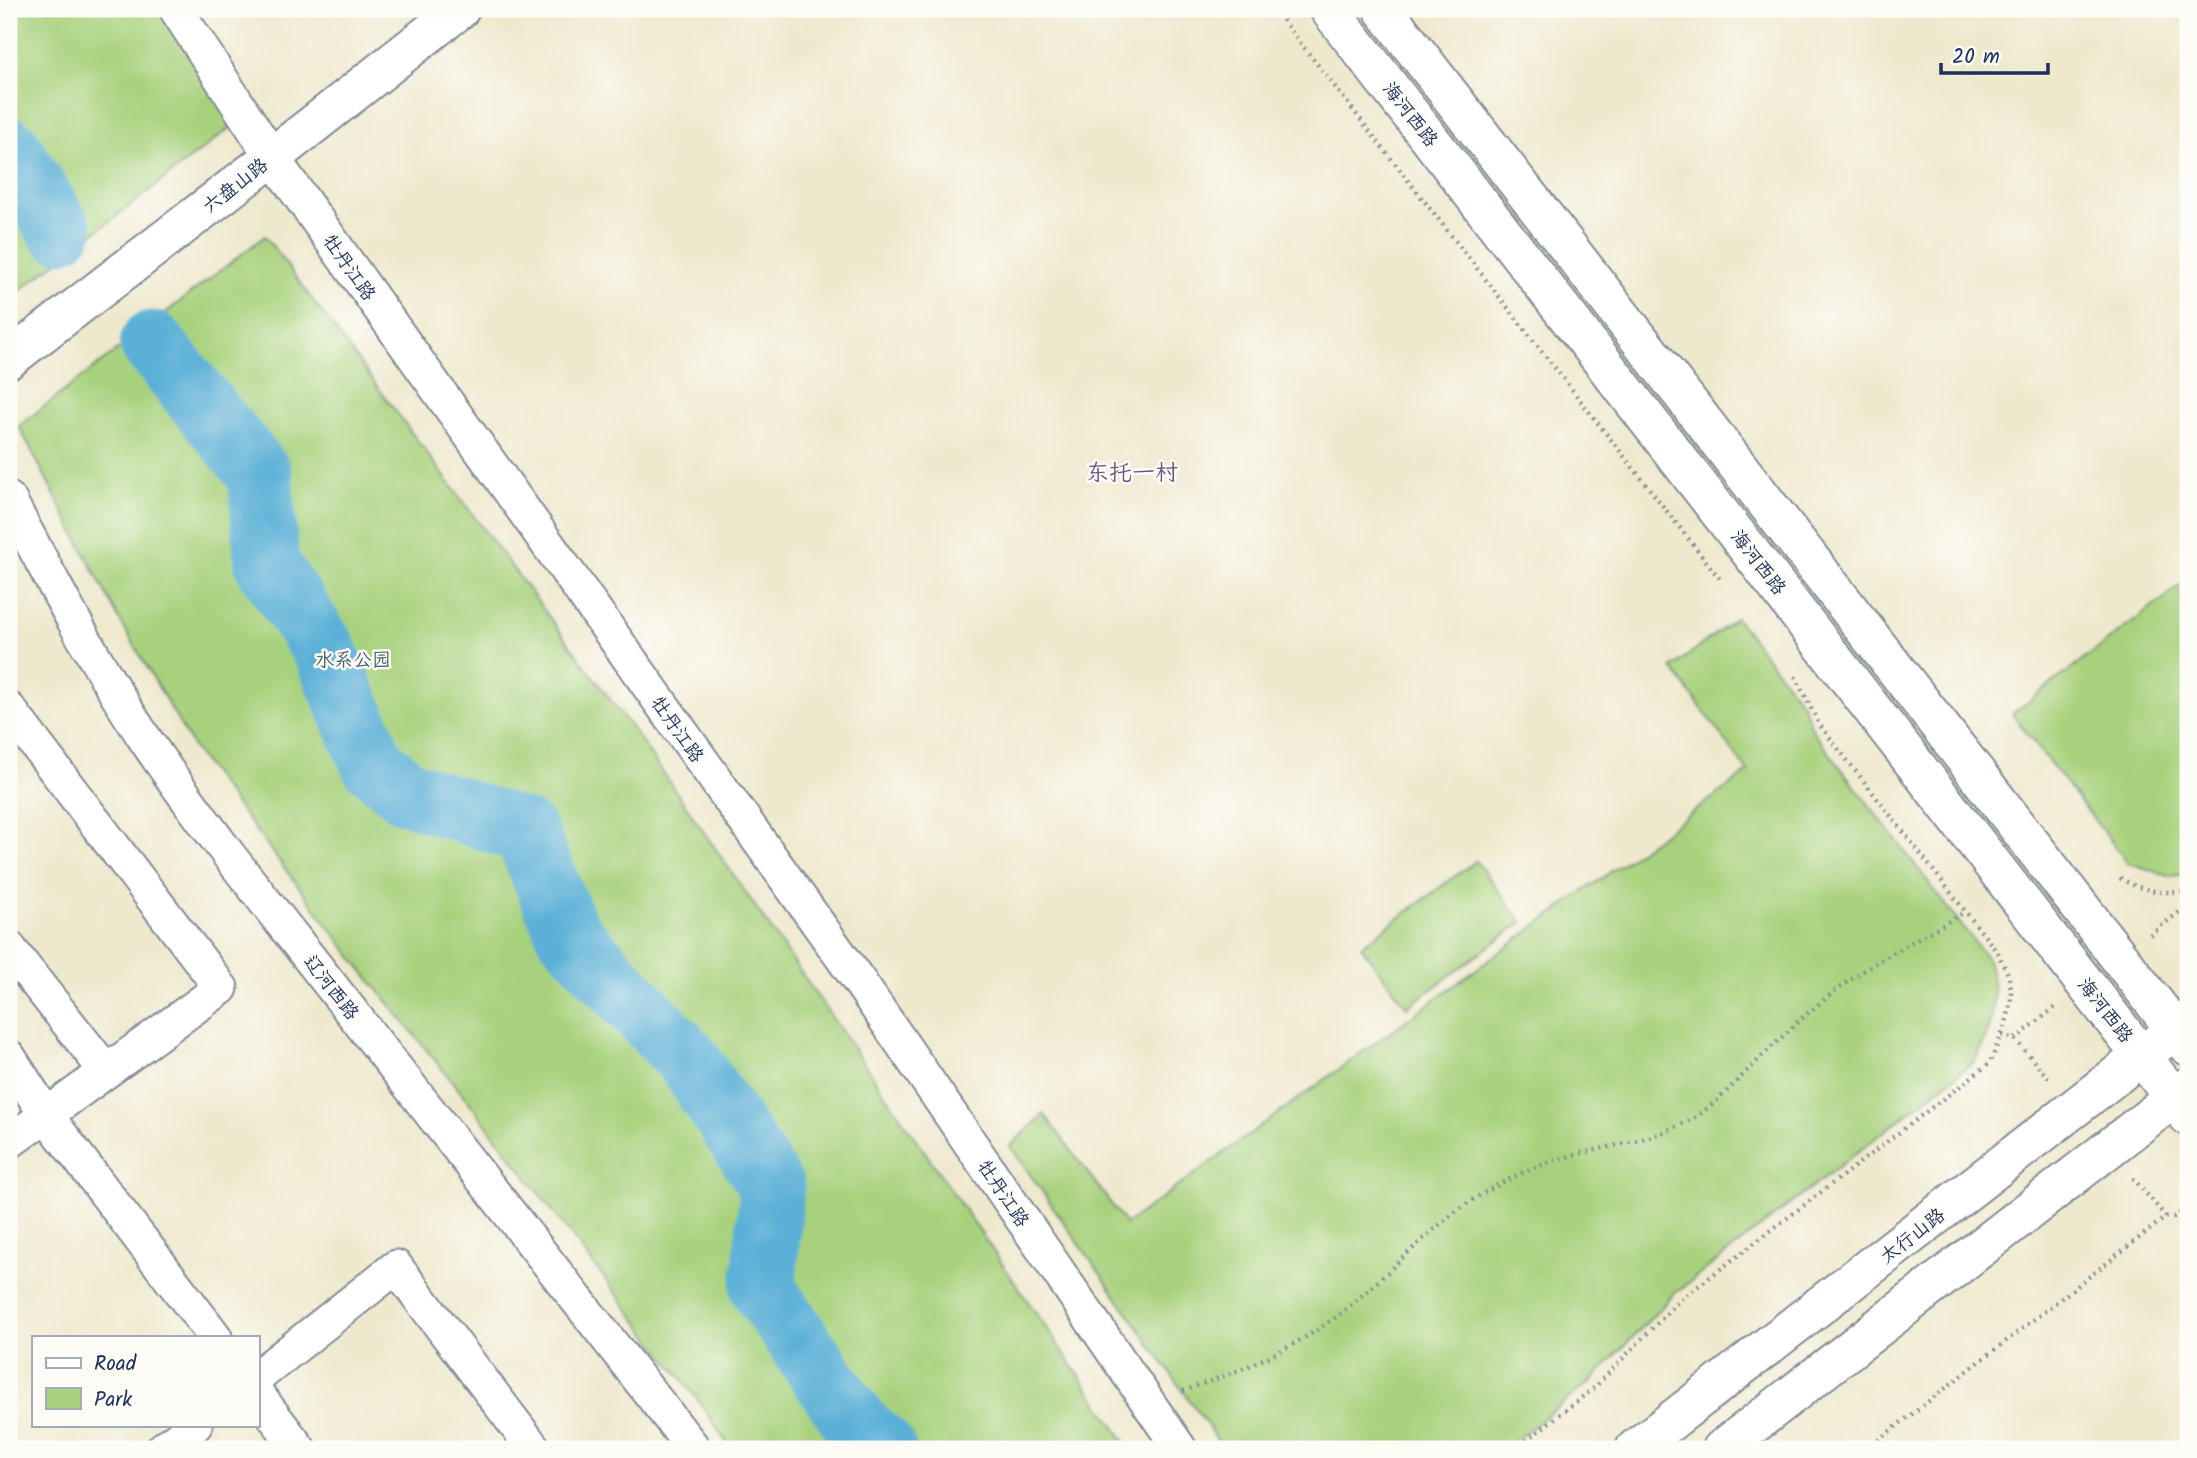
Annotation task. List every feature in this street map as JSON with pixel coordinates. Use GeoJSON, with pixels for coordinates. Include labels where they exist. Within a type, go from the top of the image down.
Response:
{"type":"FeatureCollection","features":[{"type":"Feature","properties":{"kind":"street","name":"牡丹江路"},"geometry":{"type":"LineString","coordinates":[[176,9],[272,157],[861,985],[1180,1449]]}},
{"type":"Feature","properties":{"kind":"street","name":"六盘山路"},"geometry":{"type":"LineString","coordinates":[[9,359],[460,9]]}},
{"type":"Feature","properties":{"kind":"street","name":"海河西路"},"geometry":{"type":"LineString","coordinates":[[1329,9],[2142,1056],[2183,1100]]}},
{"type":"Feature","properties":{"kind":"street"},"geometry":{"type":"LineString","coordinates":[[1383,9],[2184,1032]]}},
{"type":"Feature","properties":{"kind":"street","name":"辽河西路"},"geometry":{"type":"LineString","coordinates":[[9,499],[65,605],[105,673],[184,794],[231,858],[694,1449]]}},
{"type":"Feature","properties":{"kind":"street"},"geometry":{"type":"LineString","coordinates":[[9,709],[221,988],[9,1142]]}},
{"type":"Feature","properties":{"kind":"street"},"geometry":{"type":"LineString","coordinates":[[9,948],[106,1071]]}},
{"type":"Feature","properties":{"kind":"street","name":"太行山路"},"geometry":{"type":"LineString","coordinates":[[1635,1449],[2142,1056],[2184,1032]]}},
{"type":"Feature","properties":{"kind":"street"},"geometry":{"type":"LineString","coordinates":[[9,1057],[47,1115],[214,1336]]}},
{"type":"Feature","properties":{"kind":"street"},"geometry":{"type":"LineString","coordinates":[[1722,1449],[2183,1100]]}},
{"type":"Feature","properties":{"kind":"street"},"geometry":{"type":"LineString","coordinates":[[259,1375],[396,1267],[534,1449]]}},
{"type":"Feature","properties":{"kind":"street"},"geometry":{"type":"LineString","coordinates":[[259,1397],[299,1449]]}},
{"type":"Feature","properties":{"kind":"street"},"geometry":{"type":"LineString","coordinates":[[163,1449],[194,1426]]}},
{"type":"Feature","properties":{"kind":"path"},"geometry":{"type":"LineString","coordinates":[[1274,9],[1728,589]]}},
{"type":"Feature","properties":{"kind":"path"},"geometry":{"type":"LineString","coordinates":[[1515,1449],[1594,1388],[1680,1300],[1990,1063],[2002,1035],[2010,1006],[2010,979],[1998,953],[1819,724],[1788,666]]}},
{"type":"Feature","properties":{"kind":"path"},"geometry":{"type":"LineString","coordinates":[[2120,878],[2136,888],[2187,892],[2183,909],[2188,916]]}},
{"type":"Feature","properties":{"kind":"path"},"geometry":{"type":"LineString","coordinates":[[1183,1391],[1237,1372],[1299,1342],[1350,1306],[1432,1231],[1471,1201],[1516,1176],[1557,1160],[1655,1136],[1689,1120],[1719,1100],[1830,995],[1965,912]]}},
{"type":"Feature","properties":{"kind":"path"},"geometry":{"type":"LineString","coordinates":[[2002,1035],[2015,1039]]}},
{"type":"Feature","properties":{"kind":"path"},"geometry":{"type":"LineString","coordinates":[[1867,1449],[2166,1217],[2174,1217],[2188,1207]]}},
{"type":"Feature","properties":{"kind":"green space"},"geometry":{"type":"Polygon","coordinates":[[[9,9],[186,9],[257,107],[9,299],[9,9]]]}},
{"type":"Feature","properties":{"kind":"green space","name":"水系公园"},"geometry":{"type":"Polygon","coordinates":[[[265,236],[634,731],[1130,1449],[731,1449],[698,1400],[469,1102],[365,974],[196,752],[118,617],[19,426],[265,236]]]}},
{"type":"Feature","properties":{"kind":"green space"},"geometry":{"type":"Polygon","coordinates":[[[2188,580],[2188,874],[2170,876],[2128,863],[2012,714],[2188,580]]]}},
{"type":"Feature","properties":{"kind":"green space"},"geometry":{"type":"Polygon","coordinates":[[[1736,618],[1802,703],[1814,733],[1988,960],[1994,1000],[1990,1024],[1975,1061],[1674,1294],[1590,1382],[1504,1449],[1224,1449],[1010,1146],[1044,1114],[1126,1224],[1748,772],[1672,668],[1736,618]]]}},
{"type":"Feature","properties":{"kind":"green space"},"geometry":{"type":"Polygon","coordinates":[[[1476,861],[1522,922],[1407,1007],[1361,946],[1476,861]]]}},
{"type":"Feature","properties":{"kind":"waterway"},"geometry":{"type":"LineString","coordinates":[[9,149],[60,230]]}},
{"type":"Feature","properties":{"kind":"waterway"},"geometry":{"type":"LineString","coordinates":[[152,343],[260,475],[267,564],[325,651],[374,765],[407,792],[525,832],[568,933],[688,1060],[772,1187],[763,1289],[855,1423],[884,1449]]}},
{"type":"Feature","properties":{"kind":"district","name":"东托一村"},"geometry":{"type":"Point","coordinates":[1132,472]}}]}
